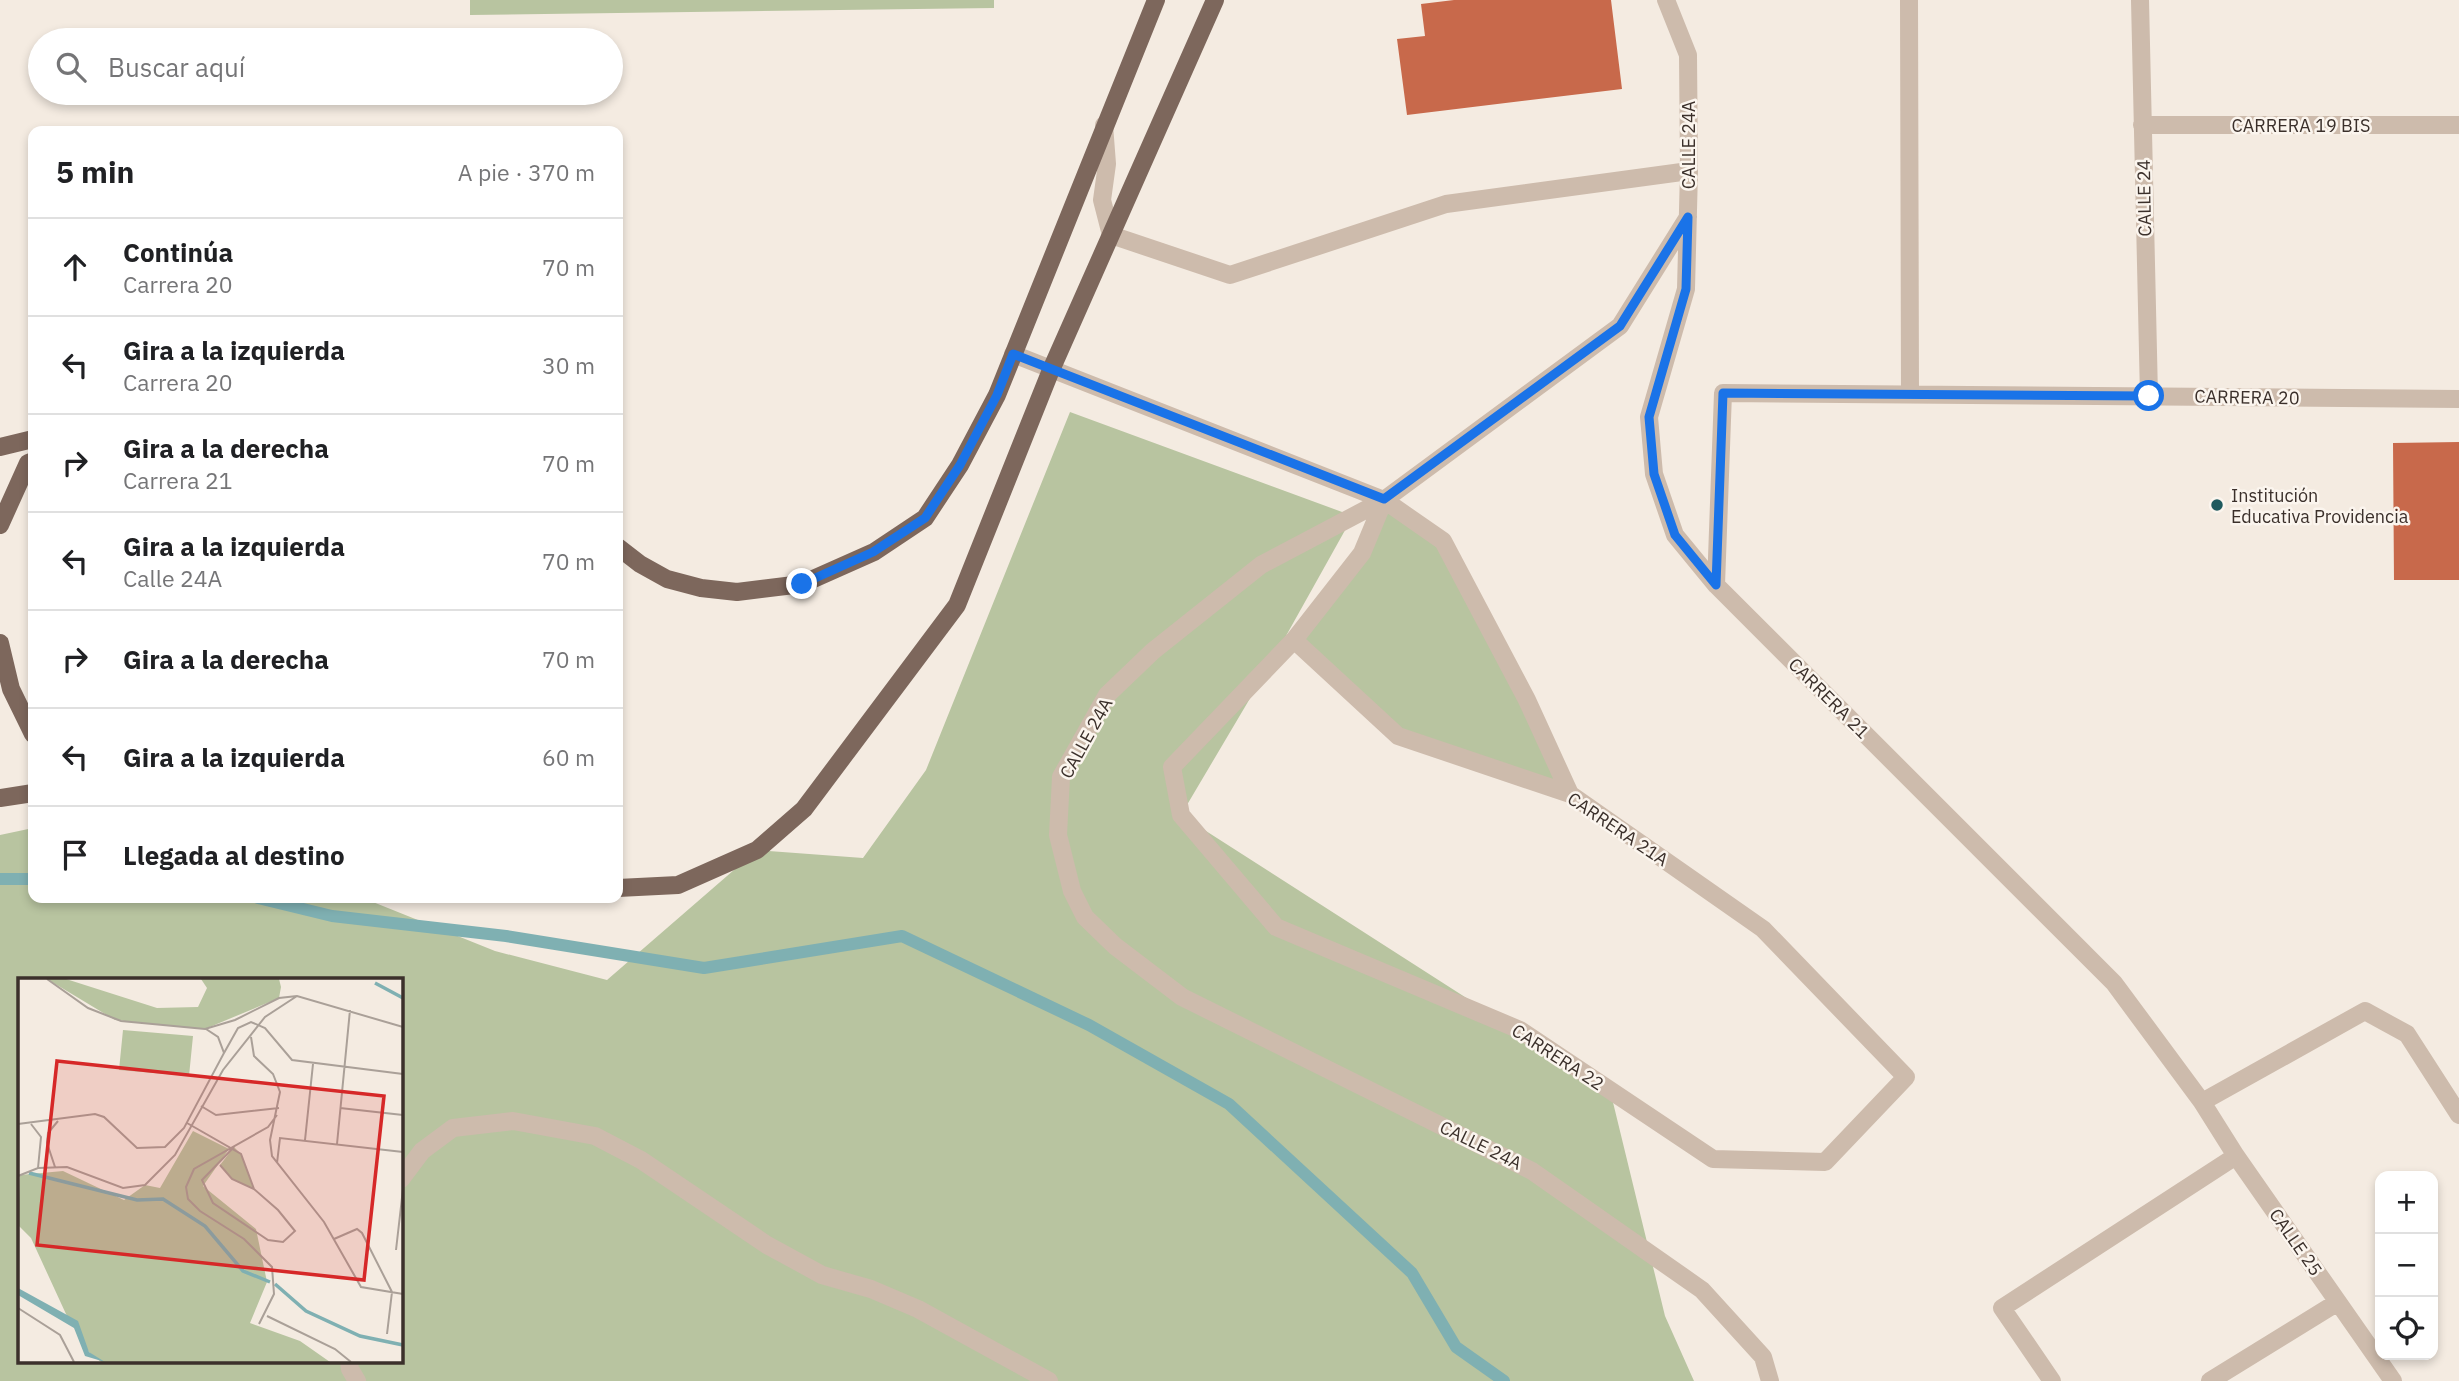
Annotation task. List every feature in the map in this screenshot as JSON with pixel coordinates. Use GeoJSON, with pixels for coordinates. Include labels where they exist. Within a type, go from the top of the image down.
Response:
{"type":"FeatureCollection","features":[{"type":"Feature","properties":{"kind":"main road"},"geometry":{"type":"LineString","coordinates":[[623,551],[667,579],[701,588],[737,592],[802,584],[873,552],[925,518],[960,465],[997,395],[1156,0]]}},
{"type":"Feature","properties":{"kind":"main road"},"geometry":{"type":"LineString","coordinates":[[623,888],[678,885],[757,850],[804,809],[957,605],[1051,370],[1215,0]]}},
{"type":"Feature","properties":{"kind":"main road"},"geometry":{"type":"LineString","coordinates":[[0,447],[28,440]]}},
{"type":"Feature","properties":{"kind":"main road"},"geometry":{"type":"LineString","coordinates":[[0,525],[28,463]]}},
{"type":"Feature","properties":{"kind":"main road"},"geometry":{"type":"LineString","coordinates":[[0,643],[11,689],[28,724]]}},
{"type":"Feature","properties":{"kind":"main road"},"geometry":{"type":"LineString","coordinates":[[0,798],[28,794]]}},
{"type":"Feature","properties":{"kind":"street","name":"CALLE 24A"},"geometry":{"type":"LineString","coordinates":[[1666,0],[1688,55],[1688,217],[1620,326],[1384,499],[1261,565],[1153,651],[1107,695],[1061,777],[1058,835],[1072,891],[1085,917],[1115,946],[1182,997],[1519,1164],[1543,1179],[1702,1290],[1763,1357],[1770,1381]]}},
{"type":"Feature","properties":{"kind":"street"},"geometry":{"type":"LineString","coordinates":[[1909,0],[1910,393]]}},
{"type":"Feature","properties":{"kind":"street","name":"CALLE 24"},"geometry":{"type":"LineString","coordinates":[[2140,0],[2149,396]]}},
{"type":"Feature","properties":{"kind":"street"},"geometry":{"type":"LineString","coordinates":[[1104,125],[1108,164],[1102,200],[1111,235],[1230,275],[1446,204],[1689,171]]}},
{"type":"Feature","properties":{"kind":"street","name":"CARRERA 19 BIS"},"geometry":{"type":"LineString","coordinates":[[2142,125],[2459,125]]}},
{"type":"Feature","properties":{"kind":"street","name":"CARRERA 21"},"geometry":{"type":"LineString","coordinates":[[1688,217],[1686,289],[1649,417],[1654,474],[1675,535],[1716,585],[2114,983],[2202,1102]]}},
{"type":"Feature","properties":{"kind":"street"},"geometry":{"type":"LineString","coordinates":[[1013,354],[1384,499],[1443,541],[1527,700],[1570,794]]}},
{"type":"Feature","properties":{"kind":"street","name":"CARRERA 20"},"geometry":{"type":"LineString","coordinates":[[1716,585],[1723,393],[2459,399]]}},
{"type":"Feature","properties":{"kind":"street"},"geometry":{"type":"LineString","coordinates":[[1294,640],[1362,553],[1384,499]]}},
{"type":"Feature","properties":{"kind":"street","name":"CARRERA 21A"},"geometry":{"type":"LineString","coordinates":[[1294,640],[1398,736],[1570,794],[1763,929],[1906,1077]]}},
{"type":"Feature","properties":{"kind":"street","name":"CARRERA 22"},"geometry":{"type":"LineString","coordinates":[[1294,640],[1172,767],[1181,815],[1276,927],[1520,1030],[1713,1159],[1825,1162],[1906,1077]]}},
{"type":"Feature","properties":{"kind":"street"},"geometry":{"type":"LineString","coordinates":[[2202,1102],[2365,1011],[2407,1034],[2459,1115]]}},
{"type":"Feature","properties":{"kind":"street","name":"CALLE 25"},"geometry":{"type":"LineString","coordinates":[[2202,1102],[2236,1156],[2393,1381]]}},
{"type":"Feature","properties":{"kind":"street"},"geometry":{"type":"LineString","coordinates":[[402,1178],[422,1151],[453,1128],[513,1121],[595,1136],[641,1160],[750,1236],[822,1275],[871,1289],[918,1309],[1049,1381]]}},
{"type":"Feature","properties":{"kind":"street"},"geometry":{"type":"LineString","coordinates":[[2052,1381],[2002,1308],[2236,1156]]}},
{"type":"Feature","properties":{"kind":"street"},"geometry":{"type":"LineString","coordinates":[[2210,1381],[2339,1302]]}},
{"type":"Feature","properties":{"kind":"street"},"geometry":{"type":"LineString","coordinates":[[349,1364],[356,1381]]}},
{"type":"Feature","properties":{"kind":"green space"},"geometry":{"type":"Polygon","coordinates":[[[470,0],[994,0],[994,8],[470,15],[470,0]]]}},
{"type":"Feature","properties":{"kind":"green space"},"geometry":{"type":"Polygon","coordinates":[[[1070,412],[1353,516],[1268,668],[1181,815],[1610,1090],[1665,1316],[1694,1381],[0,1381],[0,835],[28,829],[28,903],[375,903],[495,951],[607,980],[757,850],[863,858],[926,770],[1070,412]]]}},
{"type":"Feature","properties":{"kind":"green space"},"geometry":{"type":"Polygon","coordinates":[[[1384,500],[1443,541],[1570,794],[1398,736],[1294,640],[1362,553],[1384,500]]]}},
{"type":"Feature","properties":{"kind":"building"},"geometry":{"type":"Polygon","coordinates":[[[1454,0],[1611,0],[1622,89],[1407,115],[1397,39],[1425,36],[1421,4],[1454,0]]]}},
{"type":"Feature","properties":{"kind":"building"},"geometry":{"type":"Polygon","coordinates":[[[2459,442],[2459,580],[2394,580],[2393,443],[2459,442]]]}},
{"type":"Feature","properties":{"kind":"waterway"},"geometry":{"type":"LineString","coordinates":[[0,879],[28,879]]}},
{"type":"Feature","properties":{"kind":"waterway"},"geometry":{"type":"LineString","coordinates":[[279,903],[332,916],[506,936],[704,968],[902,936],[1089,1025],[1229,1104],[1412,1273],[1456,1347],[1504,1381]]}},
{"type":"Feature","properties":{"kind":"place","name":"Institución Educativa Providencia"},"geometry":{"type":"Point","coordinates":[2217,505]}},
{"type":"Feature","properties":{"kind":"route"},"geometry":{"type":"LineString","coordinates":[[802,584],[873,552],[925,518],[960,465],[997,395],[1013,354],[1384,499],[1620,326],[1688,217],[1686,289],[1649,417],[1654,474],[1675,535],[1716,585],[1723,393],[2149,396]]}}]}
